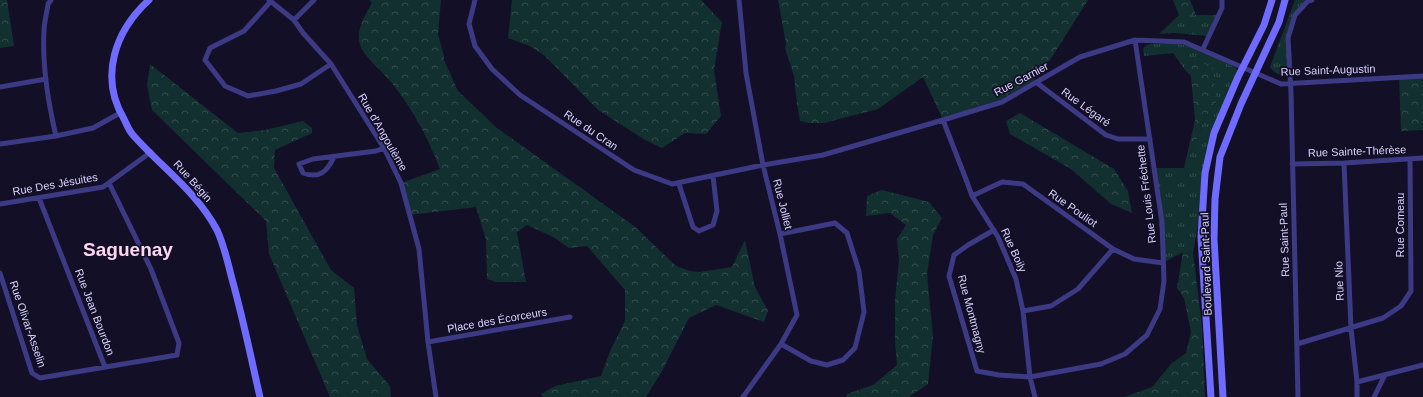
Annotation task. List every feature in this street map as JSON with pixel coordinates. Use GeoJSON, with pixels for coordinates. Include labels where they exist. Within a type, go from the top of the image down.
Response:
{"type":"FeatureCollection","features":[{"type":"Feature","properties":{"kind":"main road","name":"Rue Bégin"},"geometry":{"type":"LineString","coordinates":[[149,0],[138,10],[129,22],[118,43],[112,65],[113,92],[120,113],[132,134],[180,182],[207,213],[218,232],[234,284],[260,397]]}},
{"type":"Feature","properties":{"kind":"main road","name":"Boulevard Saint-Paul"},"geometry":{"type":"LineString","coordinates":[[1212,397],[1201,237],[1205,173],[1214,133],[1240,67],[1264,25],[1272,0]]}},
{"type":"Feature","properties":{"kind":"main road","name":"Boulevard Saint-Paul"},"geometry":{"type":"LineString","coordinates":[[1223,397],[1214,239],[1215,199],[1220,157],[1279,22],[1285,0]]}},
{"type":"Feature","properties":{"kind":"street"},"geometry":{"type":"LineString","coordinates":[[51,0],[48,4],[44,30],[47,92],[56,136]]}},
{"type":"Feature","properties":{"kind":"street"},"geometry":{"type":"LineString","coordinates":[[294,20],[314,0]]}},
{"type":"Feature","properties":{"kind":"street","name":"Rue du Cran"},"geometry":{"type":"LineString","coordinates":[[475,0],[469,24],[475,46],[492,69],[520,95],[634,170],[672,184],[679,184],[763,165]]}},
{"type":"Feature","properties":{"kind":"street","name":"Rue Jolliet"},"geometry":{"type":"LineString","coordinates":[[738,0],[746,73],[763,165],[780,234],[797,315],[781,344],[743,397]]}},
{"type":"Feature","properties":{"kind":"street"},"geometry":{"type":"LineString","coordinates":[[1203,49],[1222,8],[1222,0]]}},
{"type":"Feature","properties":{"kind":"street","name":"Rue Saint-Paul"},"geometry":{"type":"LineString","coordinates":[[1298,397],[1288,38],[1295,15],[1308,1],[1312,0]]}},
{"type":"Feature","properties":{"kind":"street"},"geometry":{"type":"LineString","coordinates":[[270,1],[244,31],[210,48],[205,60],[225,86],[248,96],[276,91],[301,84],[331,64]]}},
{"type":"Feature","properties":{"kind":"street","name":"Rue d'Angoulème"},"geometry":{"type":"LineString","coordinates":[[270,1],[294,20],[303,33],[331,64],[384,148],[401,183],[419,249],[428,342],[436,397]]}},
{"type":"Feature","properties":{"kind":"street","name":"Rue Garnier"},"geometry":{"type":"LineString","coordinates":[[763,165],[823,155],[1002,102],[1080,57],[1136,40],[1184,42],[1203,49],[1240,67]]}},
{"type":"Feature","properties":{"kind":"street","name":"Rue Louis Fréchette"},"geometry":{"type":"LineString","coordinates":[[1030,377],[1101,364],[1125,354],[1146,335],[1160,310],[1164,281],[1162,222],[1136,40]]}},
{"type":"Feature","properties":{"kind":"street","name":"Rue Saint-Augustin"},"geometry":{"type":"LineString","coordinates":[[1240,67],[1281,84],[1423,76]]}},
{"type":"Feature","properties":{"kind":"street"},"geometry":{"type":"LineString","coordinates":[[0,87],[46,79]]}},
{"type":"Feature","properties":{"kind":"street","name":"Rue Légaré"},"geometry":{"type":"LineString","coordinates":[[1036,83],[1106,135],[1118,138],[1150,139]]}},
{"type":"Feature","properties":{"kind":"street"},"geometry":{"type":"LineString","coordinates":[[0,144],[56,136],[93,128],[120,113]]}},
{"type":"Feature","properties":{"kind":"street","name":"Rue Boily"},"geometry":{"type":"LineString","coordinates":[[943,120],[968,182],[972,196],[994,230],[1016,278],[1023,311],[1030,377],[1035,397]]}},
{"type":"Feature","properties":{"kind":"street"},"geometry":{"type":"LineString","coordinates":[[334,157],[330,166],[324,172],[312,176],[303,173],[299,164],[312,159],[376,151],[384,148]]}},
{"type":"Feature","properties":{"kind":"street","name":"Rue Des Jésuites"},"geometry":{"type":"LineString","coordinates":[[0,204],[103,187],[151,152]]}},
{"type":"Feature","properties":{"kind":"street","name":"Rue Sainte-Thérèse"},"geometry":{"type":"LineString","coordinates":[[1292,164],[1344,163],[1423,158]]}},
{"type":"Feature","properties":{"kind":"street","name":"Rue Comeau"},"geometry":{"type":"LineString","coordinates":[[1351,328],[1383,318],[1401,306],[1411,291],[1410,159]]}},
{"type":"Feature","properties":{"kind":"street","name":"Rue Nio"},"geometry":{"type":"LineString","coordinates":[[1344,163],[1351,328],[1357,382],[1357,397]]}},
{"type":"Feature","properties":{"kind":"street"},"geometry":{"type":"LineString","coordinates":[[679,184],[693,227],[699,231],[713,226],[718,211],[714,176]]}},
{"type":"Feature","properties":{"kind":"street","name":"Rue Pouliot"},"geometry":{"type":"LineString","coordinates":[[972,196],[1002,182],[1023,184],[1113,248],[1134,259],[1164,263]]}},
{"type":"Feature","properties":{"kind":"street"},"geometry":{"type":"LineString","coordinates":[[105,367],[177,355],[179,343],[151,269],[110,183]]}},
{"type":"Feature","properties":{"kind":"street","name":"Rue Jean Bourdon"},"geometry":{"type":"LineString","coordinates":[[40,198],[105,367]]}},
{"type":"Feature","properties":{"kind":"street"},"geometry":{"type":"LineString","coordinates":[[780,234],[836,223],[847,233],[859,270],[864,312],[855,348],[844,360],[828,365],[811,361],[781,344]]}},
{"type":"Feature","properties":{"kind":"street","name":"Rue Montmagny"},"geometry":{"type":"LineString","coordinates":[[994,230],[954,255],[950,276],[977,371],[999,375],[1030,377]]}},
{"type":"Feature","properties":{"kind":"street"},"geometry":{"type":"LineString","coordinates":[[1023,311],[1051,306],[1078,289],[1113,248]]}},
{"type":"Feature","properties":{"kind":"street","name":"Rue Olivar-Asselin"},"geometry":{"type":"LineString","coordinates":[[0,273],[32,373],[40,378],[105,367]]}},
{"type":"Feature","properties":{"kind":"street","name":"Place des Écorceurs"},"geometry":{"type":"LineString","coordinates":[[428,342],[570,317]]}},
{"type":"Feature","properties":{"kind":"street"},"geometry":{"type":"LineString","coordinates":[[1297,344],[1351,328]]}},
{"type":"Feature","properties":{"kind":"street"},"geometry":{"type":"LineString","coordinates":[[1357,382],[1423,365]]}},
{"type":"Feature","properties":{"kind":"street"},"geometry":{"type":"LineString","coordinates":[[1374,397],[1385,375]]}},
{"type":"Feature","properties":{"kind":"green space"},"geometry":{"type":"Polygon","coordinates":[[[0,0],[7,0],[14,46],[0,48],[0,0]]]}},
{"type":"Feature","properties":{"kind":"green space"},"geometry":{"type":"Polygon","coordinates":[[[369,0],[441,0],[438,34],[444,60],[458,91],[497,128],[634,226],[676,266],[690,271],[699,272],[732,267],[745,240],[755,287],[768,311],[764,322],[716,305],[689,318],[661,373],[646,397],[543,397],[541,394],[555,386],[601,376],[611,349],[625,321],[625,290],[587,246],[569,248],[555,238],[527,225],[517,232],[526,282],[496,282],[487,279],[486,240],[476,207],[409,215],[401,183],[440,169],[416,118],[400,94],[368,58],[362,49],[359,40],[359,31],[372,3],[369,0]]]}},
{"type":"Feature","properties":{"kind":"green space"},"geometry":{"type":"Polygon","coordinates":[[[512,0],[701,0],[722,22],[714,70],[721,116],[706,134],[685,133],[662,148],[645,140],[598,110],[545,56],[530,46],[508,38],[512,0]]]}},
{"type":"Feature","properties":{"kind":"green space"},"geometry":{"type":"Polygon","coordinates":[[[778,0],[1088,0],[1052,57],[1033,81],[1002,99],[942,118],[923,77],[878,109],[824,123],[810,123],[800,121],[794,76],[785,48],[786,44],[778,0]]]}},
{"type":"Feature","properties":{"kind":"green space"},"geometry":{"type":"Polygon","coordinates":[[[1173,0],[1190,0],[1196,15],[1179,15],[1173,0]]]}},
{"type":"Feature","properties":{"kind":"green space"},"geometry":{"type":"Polygon","coordinates":[[[1295,0],[1312,0],[1295,15],[1288,38],[1288,75],[1280,75],[1273,71],[1270,67],[1295,0]]]}},
{"type":"Feature","properties":{"kind":"green space"},"geometry":{"type":"Polygon","coordinates":[[[1179,15],[1217,15],[1208,36],[1175,33],[1159,34],[1179,15]]]}},
{"type":"Feature","properties":{"kind":"green space"},"geometry":{"type":"Polygon","coordinates":[[[1150,44],[1179,44],[1188,46],[1225,62],[1236,68],[1239,72],[1219,116],[1193,253],[1183,252],[1163,263],[1154,168],[1184,168],[1203,122],[1216,103],[1194,59],[1185,70],[1173,53],[1144,56],[1143,49],[1145,46],[1150,44]]]}},
{"type":"Feature","properties":{"kind":"green space"},"geometry":{"type":"Polygon","coordinates":[[[1194,59],[1213,68],[1216,103],[1203,122],[1184,168],[1195,120],[1191,76],[1185,70],[1194,59]]]}},
{"type":"Feature","properties":{"kind":"green space"},"geometry":{"type":"Polygon","coordinates":[[[150,64],[238,133],[265,130],[303,121],[312,128],[312,133],[275,150],[274,168],[331,270],[354,288],[357,325],[367,359],[390,386],[391,397],[330,397],[269,254],[266,221],[152,110],[147,85],[150,64]]]}},
{"type":"Feature","properties":{"kind":"green space"},"geometry":{"type":"Polygon","coordinates":[[[1423,75],[1423,130],[1401,131],[1399,76],[1423,75]]]}},
{"type":"Feature","properties":{"kind":"green space"},"geometry":{"type":"Polygon","coordinates":[[[1020,113],[1114,169],[1128,191],[1132,213],[1111,204],[1071,169],[1010,134],[1006,121],[1020,113]]]}},
{"type":"Feature","properties":{"kind":"green space"},"geometry":{"type":"Polygon","coordinates":[[[882,190],[929,202],[942,218],[933,235],[927,274],[933,336],[928,384],[909,397],[846,397],[847,394],[873,385],[897,365],[895,342],[895,301],[899,260],[897,239],[906,225],[890,213],[866,216],[867,196],[882,190]]]}},
{"type":"Feature","properties":{"kind":"green space"},"geometry":{"type":"Polygon","coordinates":[[[1183,252],[1193,253],[1202,325],[1205,397],[1124,397],[1152,387],[1171,364],[1186,353],[1191,332],[1184,298],[1177,288],[1183,252]]]}},
{"type":"Feature","properties":{"kind":"district","name":"Saguenay"},"geometry":{"type":"Point","coordinates":[128,249]}}]}
